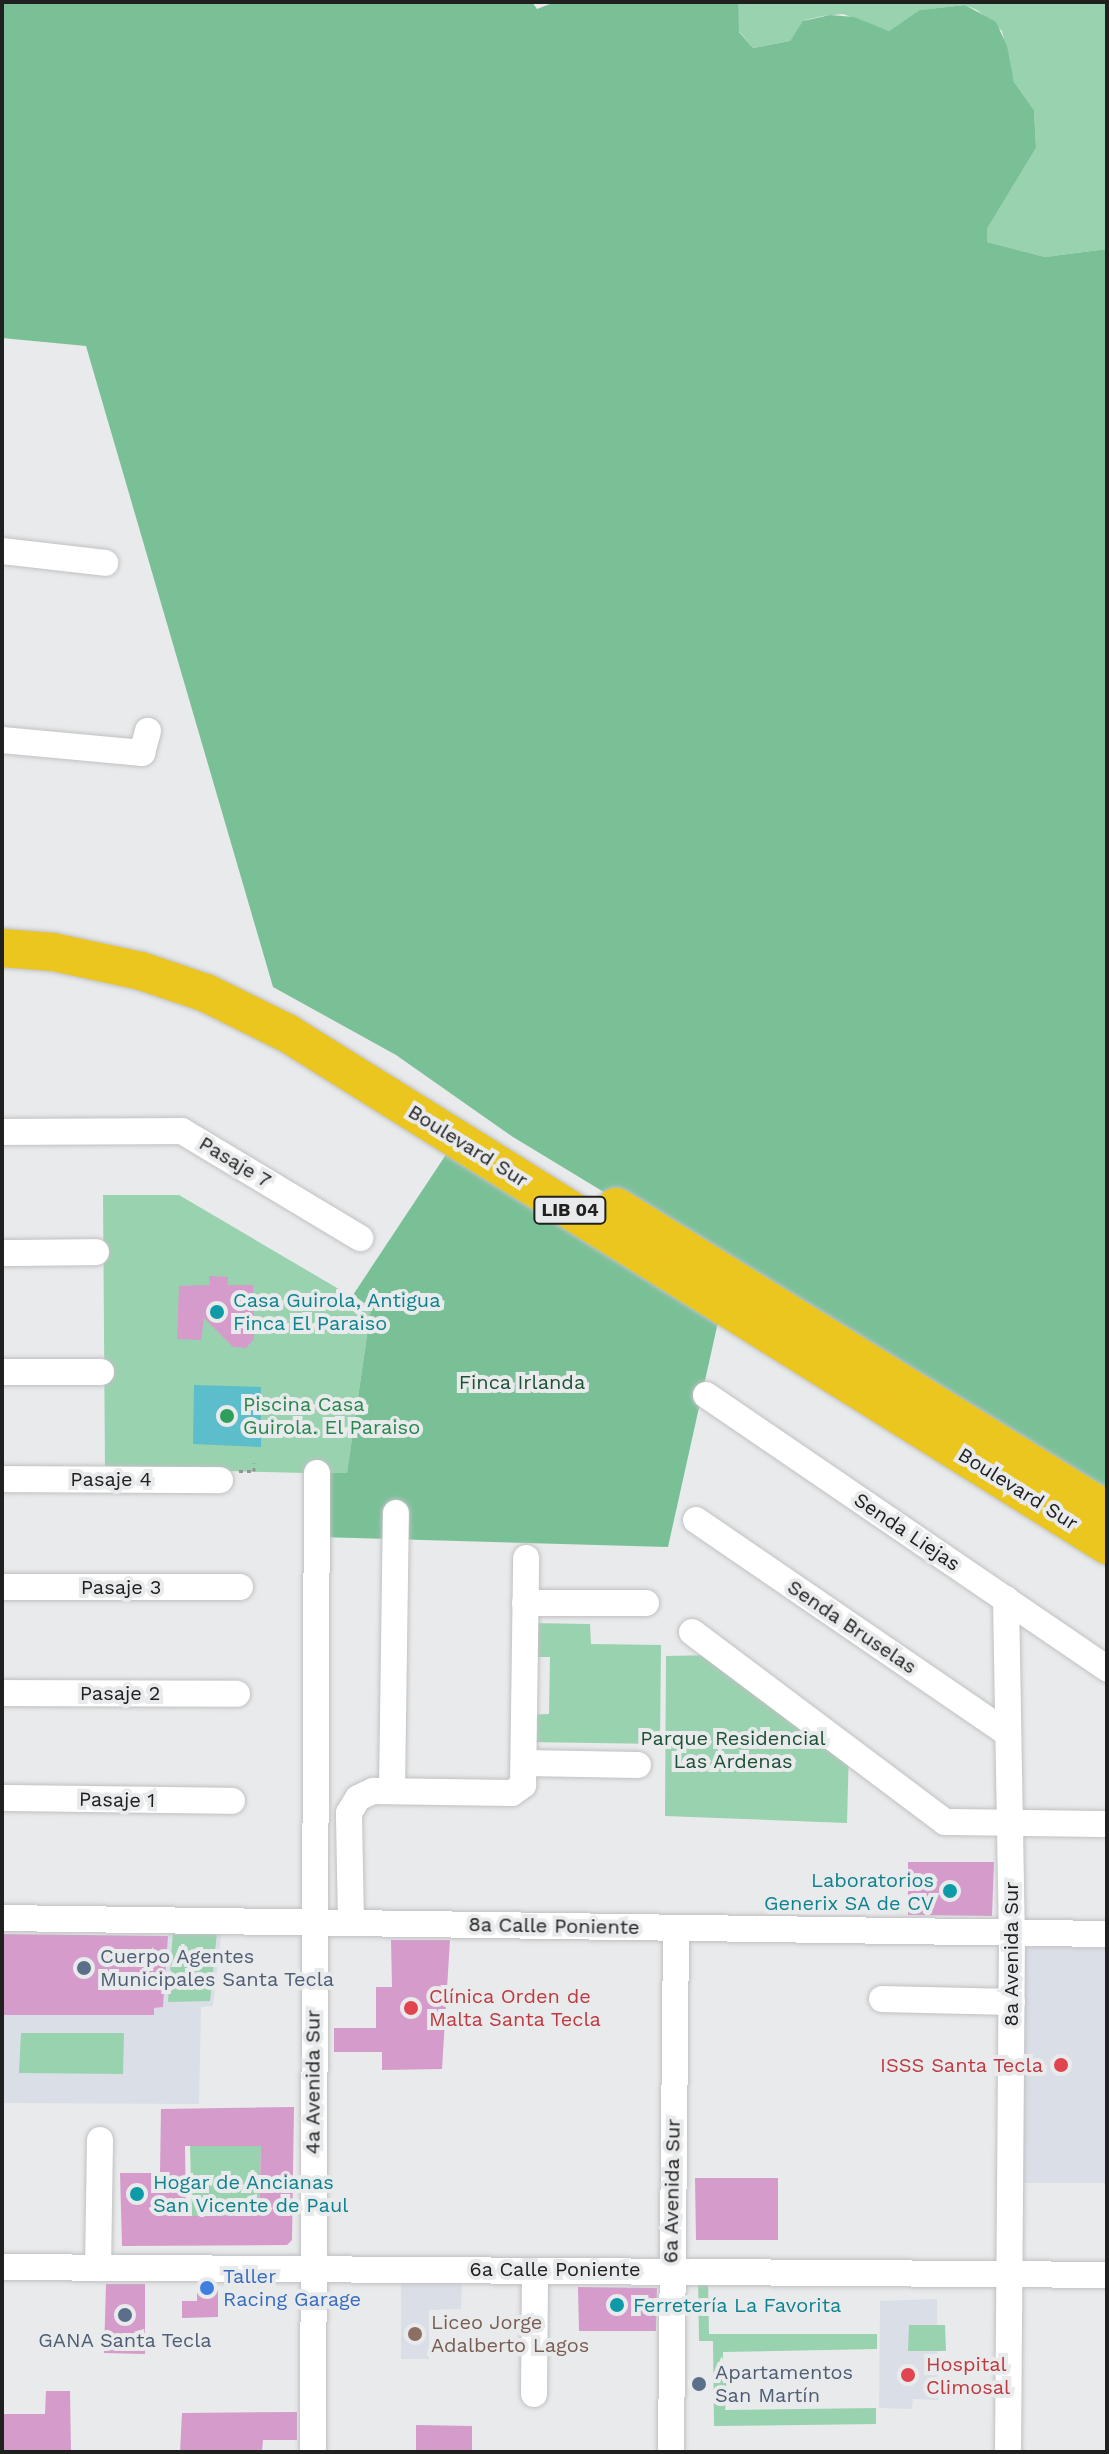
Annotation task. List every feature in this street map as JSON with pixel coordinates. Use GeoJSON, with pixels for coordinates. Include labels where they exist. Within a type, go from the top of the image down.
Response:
{"type":"FeatureCollection","features":[{"type":"Feature","properties":{"kind":"highway","name":"Boulevard Sur"},"geometry":{"type":"LineString","coordinates":[[2,926],[156,952],[281,1002],[1107,1511]]}},
{"type":"Feature","properties":{"kind":"highway","name":"Boulevard Sur"},"geometry":{"type":"LineString","coordinates":[[2,948],[53,952],[141,971],[206,993],[287,1033],[1107,1545]]}},
{"type":"Feature","properties":{"kind":"street"},"geometry":{"type":"LineString","coordinates":[[2,551],[105,563]]}},
{"type":"Feature","properties":{"kind":"street"},"geometry":{"type":"LineString","coordinates":[[2,740],[142,753],[148,731]]}},
{"type":"Feature","properties":{"kind":"street","name":"Pasaje 7"},"geometry":{"type":"LineString","coordinates":[[2,1132],[182,1131],[360,1238]]}},
{"type":"Feature","properties":{"kind":"street"},"geometry":{"type":"LineString","coordinates":[[2,1253],[96,1252]]}},
{"type":"Feature","properties":{"kind":"street"},"geometry":{"type":"LineString","coordinates":[[2,1372],[101,1372]]}},
{"type":"Feature","properties":{"kind":"street","name":"Senda Liejas"},"geometry":{"type":"LineString","coordinates":[[706,1395],[1107,1669]]}},
{"type":"Feature","properties":{"kind":"street","name":"4a Avenida Sur"},"geometry":{"type":"LineString","coordinates":[[313,2452],[317,1473]]}},
{"type":"Feature","properties":{"kind":"street","name":"Pasaje 4"},"geometry":{"type":"LineString","coordinates":[[2,1479],[220,1480]]}},
{"type":"Feature","properties":{"kind":"street"},"geometry":{"type":"LineString","coordinates":[[392,1791],[396,1513]]}},
{"type":"Feature","properties":{"kind":"street","name":"Senda Bruselas"},"geometry":{"type":"LineString","coordinates":[[696,1520],[1008,1734]]}},
{"type":"Feature","properties":{"kind":"street"},"geometry":{"type":"LineString","coordinates":[[351,1921],[349,1813],[365,1793],[512,1793],[523,1785],[526,1558]]}},
{"type":"Feature","properties":{"kind":"street","name":"Pasaje 3"},"geometry":{"type":"LineString","coordinates":[[2,1587],[240,1587]]}},
{"type":"Feature","properties":{"kind":"street","name":"8a Avenida Sur"},"geometry":{"type":"LineString","coordinates":[[1006,1599],[1012,1933],[1008,2452]]}},
{"type":"Feature","properties":{"kind":"street"},"geometry":{"type":"LineString","coordinates":[[525,1603],[646,1603]]}},
{"type":"Feature","properties":{"kind":"street"},"geometry":{"type":"LineString","coordinates":[[692,1632],[945,1822],[1107,1824]]}},
{"type":"Feature","properties":{"kind":"street","name":"Pasaje 2"},"geometry":{"type":"LineString","coordinates":[[2,1693],[237,1694]]}},
{"type":"Feature","properties":{"kind":"street"},"geometry":{"type":"LineString","coordinates":[[524,1763],[638,1765]]}},
{"type":"Feature","properties":{"kind":"street","name":"Pasaje 1"},"geometry":{"type":"LineString","coordinates":[[2,1798],[232,1801]]}},
{"type":"Feature","properties":{"kind":"street","name":"8a Calle Poniente"},"geometry":{"type":"LineString","coordinates":[[2,1918],[1107,1934]]}},
{"type":"Feature","properties":{"kind":"street","name":"6a Avenida Sur"},"geometry":{"type":"LineString","coordinates":[[671,2452],[676,1929]]}},
{"type":"Feature","properties":{"kind":"street"},"geometry":{"type":"LineString","coordinates":[[882,1999],[1012,2002]]}},
{"type":"Feature","properties":{"kind":"street"},"geometry":{"type":"LineString","coordinates":[[98,2268],[100,2140]]}},
{"type":"Feature","properties":{"kind":"street","name":"6a Calle Poniente"},"geometry":{"type":"LineString","coordinates":[[2,2267],[535,2271],[671,2268],[1107,2275]]}},
{"type":"Feature","properties":{"kind":"street"},"geometry":{"type":"LineString","coordinates":[[534,2394],[535,2271]]}},
{"type":"Feature","properties":{"kind":"shaded area"},"geometry":{"type":"Polygon","coordinates":[[[168,1928],[222,1929],[213,2006],[201,2007],[199,2104],[2,2103],[2,2015],[154,2015],[154,2008],[163,2007],[168,1928]]]}},
{"type":"Feature","properties":{"kind":"shaded area","name":"ISSS Santa Tecla"},"geometry":{"type":"Polygon","coordinates":[[[1016,1947],[1107,1948],[1107,2183],[1012,2183],[1016,1947]]]}},
{"type":"Feature","properties":{"kind":"shaded area","name":"Liceo Jorge Adalberto Lagos"},"geometry":{"type":"Polygon","coordinates":[[[401,2276],[462,2276],[461,2309],[429,2310],[429,2359],[401,2359],[401,2276]]]}},
{"type":"Feature","properties":{"kind":"shaded area","name":"Hospital Climosal"},"geometry":{"type":"Polygon","coordinates":[[[937,2299],[938,2400],[913,2399],[912,2409],[879,2408],[880,2301],[937,2299]]]}},
{"type":"Feature","properties":{"kind":"green space"},"geometry":{"type":"Polygon","coordinates":[[[2,2],[532,2],[537,9],[555,2],[738,2],[739,32],[753,48],[790,41],[803,21],[830,15],[854,17],[889,31],[920,10],[965,5],[996,22],[1007,46],[1014,82],[1034,110],[1036,148],[987,229],[987,242],[1045,257],[1107,249],[1107,1497],[513,1137],[396,1055],[273,987],[86,346],[2,338],[2,2]]]}},
{"type":"Feature","properties":{"kind":"green space"},"geometry":{"type":"Polygon","coordinates":[[[738,2],[1107,2],[1107,249],[1045,257],[987,242],[987,229],[1036,148],[1034,110],[1014,82],[1002,31],[977,10],[965,5],[921,10],[889,31],[843,14],[823,16],[805,20],[790,41],[753,48],[738,30],[738,2]]]}},
{"type":"Feature","properties":{"kind":"green space","name":"Finca Irlanda"},"geometry":{"type":"Polygon","coordinates":[[[449,1150],[720,1313],[668,1547],[320,1537],[323,1473],[347,1473],[371,1308],[353,1295],[449,1150]]]}},
{"type":"Feature","properties":{"kind":"green space","name":"Casa Guirola, Antigua Finca El Paraiso"},"geometry":{"type":"Polygon","coordinates":[[[103,1195],[179,1195],[371,1308],[347,1474],[105,1468],[103,1195]]]}},
{"type":"Feature","properties":{"kind":"green space"},"geometry":{"type":"Polygon","coordinates":[[[529,1623],[590,1624],[591,1644],[661,1645],[660,1744],[527,1742],[527,1715],[549,1714],[550,1657],[528,1657],[529,1623]]]}},
{"type":"Feature","properties":{"kind":"green space","name":"Parque Residencial Las Ardenas"},"geometry":{"type":"Polygon","coordinates":[[[715,1655],[849,1747],[847,1823],[665,1816],[666,1656],[715,1655]]]}},
{"type":"Feature","properties":{"kind":"green space"},"geometry":{"type":"Polygon","coordinates":[[[173,1931],[217,1932],[210,2001],[168,2002],[173,1931]]]}},
{"type":"Feature","properties":{"kind":"green space"},"geometry":{"type":"Polygon","coordinates":[[[21,2033],[124,2033],[123,2074],[19,2073],[21,2033]]]}},
{"type":"Feature","properties":{"kind":"green space"},"geometry":{"type":"Polygon","coordinates":[[[190,2146],[261,2146],[259,2215],[192,2216],[190,2146]]]}},
{"type":"Feature","properties":{"kind":"green space"},"geometry":{"type":"Polygon","coordinates":[[[698,2275],[708,2275],[709,2334],[877,2334],[877,2349],[723,2352],[723,2368],[731,2368],[725,2410],[876,2408],[876,2424],[714,2426],[713,2341],[699,2341],[698,2275]]]}},
{"type":"Feature","properties":{"kind":"green space"},"geometry":{"type":"Polygon","coordinates":[[[909,2325],[945,2325],[946,2351],[908,2351],[909,2325]]]}},
{"type":"Feature","properties":{"kind":"water","name":"Piscina Casa Guirola. El Paraiso"},"geometry":{"type":"Polygon","coordinates":[[[194,1385],[261,1387],[261,1447],[193,1444],[194,1385]]]}},
{"type":"Feature","properties":{"kind":"building","name":"Casa Guirola, Antigua Finca El Paraiso"},"geometry":{"type":"Polygon","coordinates":[[[209,1276],[228,1277],[227,1285],[253,1285],[254,1339],[246,1348],[233,1347],[204,1318],[201,1340],[177,1339],[179,1286],[210,1285],[209,1276]]]}},
{"type":"Feature","properties":{"kind":"building","name":"Laboratorios Generix SA de CV"},"geometry":{"type":"Polygon","coordinates":[[[908,1862],[994,1862],[992,1916],[908,1915],[908,1862]]]}},
{"type":"Feature","properties":{"kind":"building","name":"Cuerpo Agentes Municipales Santa Tecla"},"geometry":{"type":"Polygon","coordinates":[[[2,1934],[168,1936],[163,2007],[154,2008],[154,2015],[2,2015],[2,1934]]]}},
{"type":"Feature","properties":{"kind":"building","name":"Clínica Orden de Malta Santa Tecla"},"geometry":{"type":"Polygon","coordinates":[[[391,1940],[450,1940],[442,2069],[382,2070],[382,2052],[334,2052],[334,2028],[376,2028],[376,1987],[392,1987],[391,1940]]]}},
{"type":"Feature","properties":{"kind":"building","name":"Hogar de Ancianas San Vicente de Paul"},"geometry":{"type":"Polygon","coordinates":[[[294,2107],[292,2240],[287,2245],[122,2246],[120,2173],[160,2173],[161,2109],[294,2107]],[[185,2146],[186,2216],[259,2215],[261,2146],[185,2146]]]}},
{"type":"Feature","properties":{"kind":"building","name":"Ferretería La Favorita"},"geometry":{"type":"Polygon","coordinates":[[[695,2178],[778,2178],[778,2240],[696,2240],[695,2178]]]}},
{"type":"Feature","properties":{"kind":"building","name":"GANA Santa Tecla"},"geometry":{"type":"Polygon","coordinates":[[[106,2284],[145,2284],[145,2354],[104,2353],[106,2284]]]}},
{"type":"Feature","properties":{"kind":"building","name":"Taller Racing Garage"},"geometry":{"type":"Polygon","coordinates":[[[197,2284],[218,2285],[218,2317],[182,2318],[182,2301],[197,2301],[197,2284]]]}},
{"type":"Feature","properties":{"kind":"building","name":"Ferretería La Favorita"},"geometry":{"type":"Polygon","coordinates":[[[578,2287],[657,2288],[656,2331],[579,2331],[578,2287]]]}},
{"type":"Feature","properties":{"kind":"building"},"geometry":{"type":"Polygon","coordinates":[[[46,2391],[70,2391],[71,2452],[2,2452],[2,2414],[45,2414],[46,2391]]]}},
{"type":"Feature","properties":{"kind":"building"},"geometry":{"type":"Polygon","coordinates":[[[297,2412],[297,2440],[263,2440],[262,2452],[180,2452],[182,2413],[297,2412]]]}},
{"type":"Feature","properties":{"kind":"building"},"geometry":{"type":"Polygon","coordinates":[[[416,2425],[472,2426],[472,2452],[416,2452],[416,2425]]]}},
{"type":"Feature","properties":{"kind":"place","name":"Casa Guirola, Antigua Finca El Paraiso"},"geometry":{"type":"Point","coordinates":[217,1312]}},
{"type":"Feature","properties":{"kind":"place","name":"Piscina Casa Guirola. El Paraiso"},"geometry":{"type":"Point","coordinates":[227,1416]}},
{"type":"Feature","properties":{"kind":"place","name":"Laboratorios Generix SA de CV"},"geometry":{"type":"Point","coordinates":[950,1891]}},
{"type":"Feature","properties":{"kind":"place","name":"Cuerpo Agentes Municipales Santa Tecla"},"geometry":{"type":"Point","coordinates":[84,1968]}},
{"type":"Feature","properties":{"kind":"place","name":"Clínica Orden de Malta Santa Tecla"},"geometry":{"type":"Point","coordinates":[411,2008]}},
{"type":"Feature","properties":{"kind":"place","name":"ISSS Santa Tecla"},"geometry":{"type":"Point","coordinates":[1061,2065]}},
{"type":"Feature","properties":{"kind":"place","name":"Hogar de Ancianas San Vicente de Paul"},"geometry":{"type":"Point","coordinates":[137,2194]}},
{"type":"Feature","properties":{"kind":"place","name":"Taller Racing Garage"},"geometry":{"type":"Point","coordinates":[207,2288]}},
{"type":"Feature","properties":{"kind":"place","name":"Ferretería La Favorita"},"geometry":{"type":"Point","coordinates":[617,2305]}},
{"type":"Feature","properties":{"kind":"place","name":"GANA Santa Tecla"},"geometry":{"type":"Point","coordinates":[125,2315]}},
{"type":"Feature","properties":{"kind":"place","name":"Liceo Jorge Adalberto Lagos"},"geometry":{"type":"Point","coordinates":[415,2334]}},
{"type":"Feature","properties":{"kind":"place","name":"Hospital Climosal"},"geometry":{"type":"Point","coordinates":[908,2375]}},
{"type":"Feature","properties":{"kind":"place","name":"Apartamentos San Martín"},"geometry":{"type":"Point","coordinates":[699,2384]}}]}
